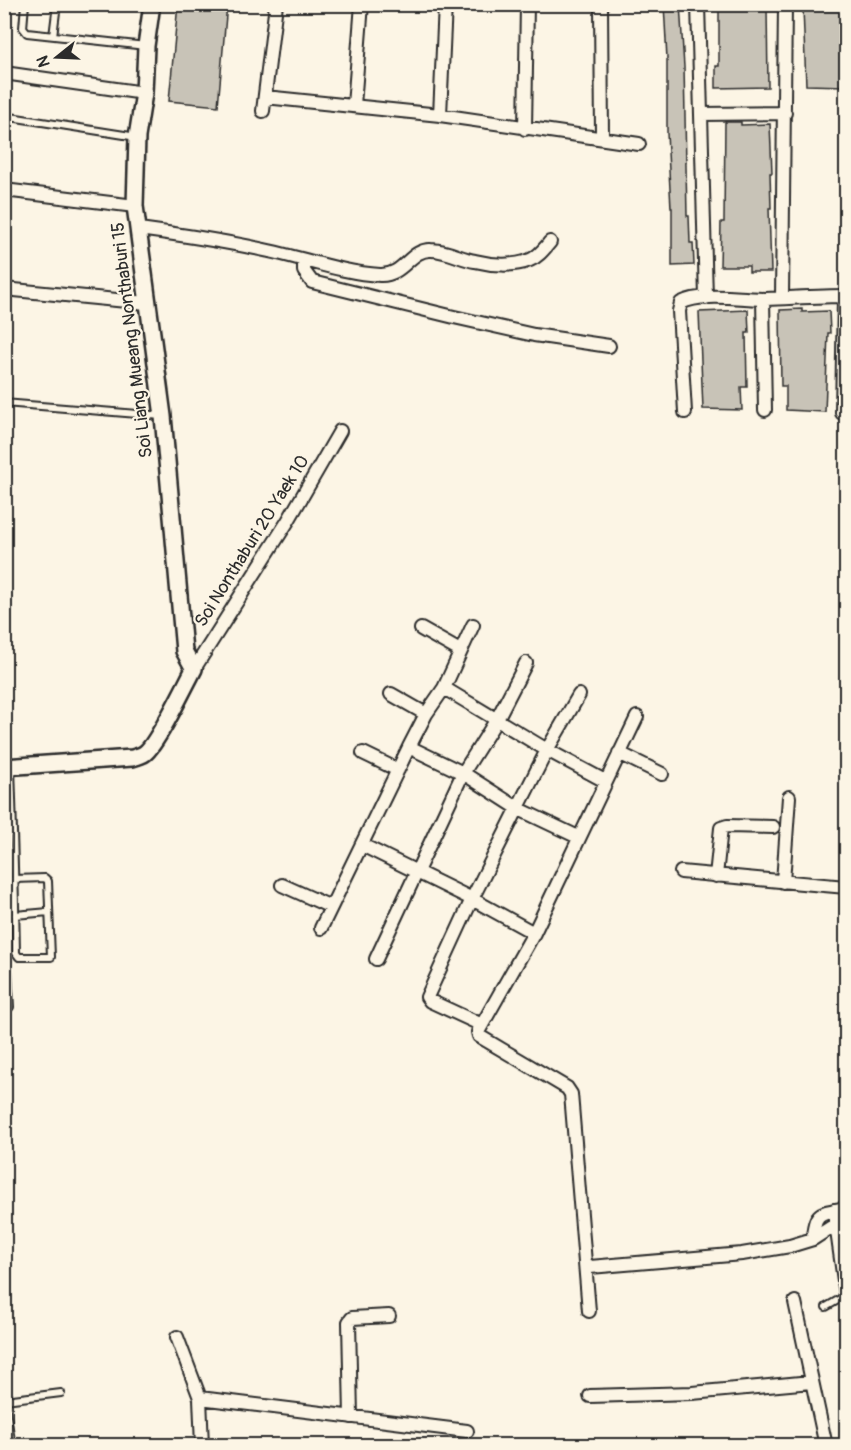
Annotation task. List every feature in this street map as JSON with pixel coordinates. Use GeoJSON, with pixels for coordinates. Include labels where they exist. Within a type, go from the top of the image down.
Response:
{"type":"FeatureCollection","features":[{"type":"Feature","properties":{"kind":"street","name":"Soi Liang Mueang Nonthaburi 15"},"geometry":{"type":"LineString","coordinates":[[152,4],[146,46],[144,93],[137,137],[135,206],[163,416],[184,651],[194,669]]}},
{"type":"Feature","properties":{"kind":"street"},"geometry":{"type":"LineString","coordinates":[[263,111],[276,4]]}},
{"type":"Feature","properties":{"kind":"street"},"geometry":{"type":"LineString","coordinates":[[354,105],[362,4]]}},
{"type":"Feature","properties":{"kind":"street"},"geometry":{"type":"LineString","coordinates":[[440,115],[445,4]]}},
{"type":"Feature","properties":{"kind":"street"},"geometry":{"type":"LineString","coordinates":[[525,129],[527,4]]}},
{"type":"Feature","properties":{"kind":"street"},"geometry":{"type":"LineString","coordinates":[[601,4],[602,138]]}},
{"type":"Feature","properties":{"kind":"street"},"geometry":{"type":"LineString","coordinates":[[698,4],[706,298]]}},
{"type":"Feature","properties":{"kind":"street"},"geometry":{"type":"LineString","coordinates":[[783,298],[785,4]]}},
{"type":"Feature","properties":{"kind":"street"},"geometry":{"type":"LineString","coordinates":[[4,73],[144,93]]}},
{"type":"Feature","properties":{"kind":"street"},"geometry":{"type":"LineString","coordinates":[[265,97],[440,115],[639,144]]}},
{"type":"Feature","properties":{"kind":"street"},"geometry":{"type":"LineString","coordinates":[[701,114],[785,113]]}},
{"type":"Feature","properties":{"kind":"street"},"geometry":{"type":"LineString","coordinates":[[4,190],[135,206]]}},
{"type":"Feature","properties":{"kind":"street"},"geometry":{"type":"LineString","coordinates":[[139,229],[196,236],[271,251],[304,261],[383,275],[398,271],[416,255],[428,250],[436,250],[475,261],[518,263],[530,260],[550,242]]}},
{"type":"Feature","properties":{"kind":"street"},"geometry":{"type":"LineString","coordinates":[[304,261],[304,271],[307,277],[312,282],[322,285],[534,335],[609,346]]}},
{"type":"Feature","properties":{"kind":"street"},"geometry":{"type":"LineString","coordinates":[[4,289],[147,303]]}},
{"type":"Feature","properties":{"kind":"street"},"geometry":{"type":"LineString","coordinates":[[685,412],[679,306],[685,301],[706,298],[763,299],[845,296],[842,413]]}},
{"type":"Feature","properties":{"kind":"street"},"geometry":{"type":"LineString","coordinates":[[763,299],[765,410]]}},
{"type":"Feature","properties":{"kind":"street","name":"Soi Nonthaburi 20 Yaek 10"},"geometry":{"type":"LineString","coordinates":[[194,669],[288,521],[340,431]]}},
{"type":"Feature","properties":{"kind":"street"},"geometry":{"type":"LineString","coordinates":[[321,928],[409,747],[426,714],[444,688],[473,625]]}},
{"type":"Feature","properties":{"kind":"street"},"geometry":{"type":"LineString","coordinates":[[421,629],[460,651]]}},
{"type":"Feature","properties":{"kind":"street"},"geometry":{"type":"LineString","coordinates":[[376,959],[463,773],[526,663]]}},
{"type":"Feature","properties":{"kind":"street"},"geometry":{"type":"LineString","coordinates":[[8,767],[132,758],[147,752],[194,669]]}},
{"type":"Feature","properties":{"kind":"street"},"geometry":{"type":"LineString","coordinates":[[444,688],[547,750],[605,781]]}},
{"type":"Feature","properties":{"kind":"street"},"geometry":{"type":"LineString","coordinates":[[391,694],[426,714]]}},
{"type":"Feature","properties":{"kind":"street"},"geometry":{"type":"LineString","coordinates":[[482,1025],[430,1001],[427,997],[472,899],[547,750],[579,694]]}},
{"type":"Feature","properties":{"kind":"street"},"geometry":{"type":"LineString","coordinates":[[589,1311],[571,1094],[567,1088],[479,1036],[482,1025],[534,933],[637,717]]}},
{"type":"Feature","properties":{"kind":"street"},"geometry":{"type":"LineString","coordinates":[[409,747],[463,773],[519,809],[578,837]]}},
{"type":"Feature","properties":{"kind":"street"},"geometry":{"type":"LineString","coordinates":[[363,753],[398,770]]}},
{"type":"Feature","properties":{"kind":"street"},"geometry":{"type":"LineString","coordinates":[[619,753],[662,774]]}},
{"type":"Feature","properties":{"kind":"street"},"geometry":{"type":"LineString","coordinates":[[783,882],[789,797]]}},
{"type":"Feature","properties":{"kind":"street"},"geometry":{"type":"LineString","coordinates":[[716,876],[721,828],[727,826],[773,828]]}},
{"type":"Feature","properties":{"kind":"street"},"geometry":{"type":"LineString","coordinates":[[362,845],[472,899],[534,933]]}},
{"type":"Feature","properties":{"kind":"street"},"geometry":{"type":"LineString","coordinates":[[681,872],[846,887]]}},
{"type":"Feature","properties":{"kind":"street"},"geometry":{"type":"LineString","coordinates":[[282,885],[331,907]]}},
{"type":"Feature","properties":{"kind":"street"},"geometry":{"type":"LineString","coordinates":[[813,1239],[816,1217],[821,1213],[840,1209],[836,1224],[846,1295]]}},
{"type":"Feature","properties":{"kind":"street"},"geometry":{"type":"LineString","coordinates":[[585,1263],[590,1267],[742,1254],[790,1246],[813,1239],[836,1224]]}},
{"type":"Feature","properties":{"kind":"street"},"geometry":{"type":"LineString","coordinates":[[795,1302],[825,1446]]}},
{"type":"Feature","properties":{"kind":"street"},"geometry":{"type":"LineString","coordinates":[[351,1417],[349,1322],[352,1318],[389,1316]]}},
{"type":"Feature","properties":{"kind":"street"},"geometry":{"type":"LineString","coordinates":[[177,1337],[200,1398],[202,1446]]}},
{"type":"Feature","properties":{"kind":"street"},"geometry":{"type":"LineString","coordinates":[[590,1396],[692,1393],[811,1382]]}},
{"type":"Feature","properties":{"kind":"street"},"geometry":{"type":"LineString","coordinates":[[200,1398],[467,1431]]}},
{"type":"Feature","properties":{"kind":"lane"},"geometry":{"type":"LineString","coordinates":[[25,4],[23,28],[27,33],[146,46]]}},
{"type":"Feature","properties":{"kind":"lane"},"geometry":{"type":"LineString","coordinates":[[54,36],[57,4]]}},
{"type":"Feature","properties":{"kind":"lane"},"geometry":{"type":"LineString","coordinates":[[4,116],[137,137]]}},
{"type":"Feature","properties":{"kind":"lane"},"geometry":{"type":"LineString","coordinates":[[4,403],[163,416]]}},
{"type":"Feature","properties":{"kind":"lane"},"geometry":{"type":"LineString","coordinates":[[8,767],[16,953],[19,957],[48,957],[52,954],[49,886],[45,878],[14,879]]}},
{"type":"Feature","properties":{"kind":"lane"},"geometry":{"type":"LineString","coordinates":[[15,915],[49,912]]}},
{"type":"Feature","properties":{"kind":"lane"},"geometry":{"type":"LineString","coordinates":[[4,965],[8,970],[10,1007]]}},
{"type":"Feature","properties":{"kind":"lane"},"geometry":{"type":"LineString","coordinates":[[826,1307],[846,1295]]}},
{"type":"Feature","properties":{"kind":"lane"},"geometry":{"type":"LineString","coordinates":[[12,1446],[5,1399],[61,1393]]}},
{"type":"Feature","properties":{"kind":"building"},"geometry":{"type":"Polygon","coordinates":[[[178,4],[227,4],[218,106],[169,101],[178,4]]]}},
{"type":"Feature","properties":{"kind":"building"},"geometry":{"type":"Polygon","coordinates":[[[664,4],[680,4],[684,67],[687,216],[689,216],[690,243],[693,243],[694,265],[672,266],[664,4]]]}},
{"type":"Feature","properties":{"kind":"building"},"geometry":{"type":"Polygon","coordinates":[[[832,6],[846,6],[846,86],[806,85],[803,8],[833,8],[832,6]]]}},
{"type":"Feature","properties":{"kind":"building"},"geometry":{"type":"Polygon","coordinates":[[[767,8],[768,87],[716,88],[716,66],[719,66],[719,10],[767,8]]]}},
{"type":"Feature","properties":{"kind":"building"},"geometry":{"type":"Polygon","coordinates":[[[725,122],[741,122],[741,125],[770,124],[771,272],[749,272],[749,266],[720,266],[721,222],[724,222],[725,122]]]}},
{"type":"Feature","properties":{"kind":"building"},"geometry":{"type":"Polygon","coordinates":[[[802,309],[802,312],[829,311],[830,333],[828,333],[825,412],[786,410],[786,386],[781,386],[780,310],[802,309]]]}},
{"type":"Feature","properties":{"kind":"building"},"geometry":{"type":"Polygon","coordinates":[[[748,310],[747,387],[741,387],[742,410],[703,409],[699,312],[748,310]]]}}]}
